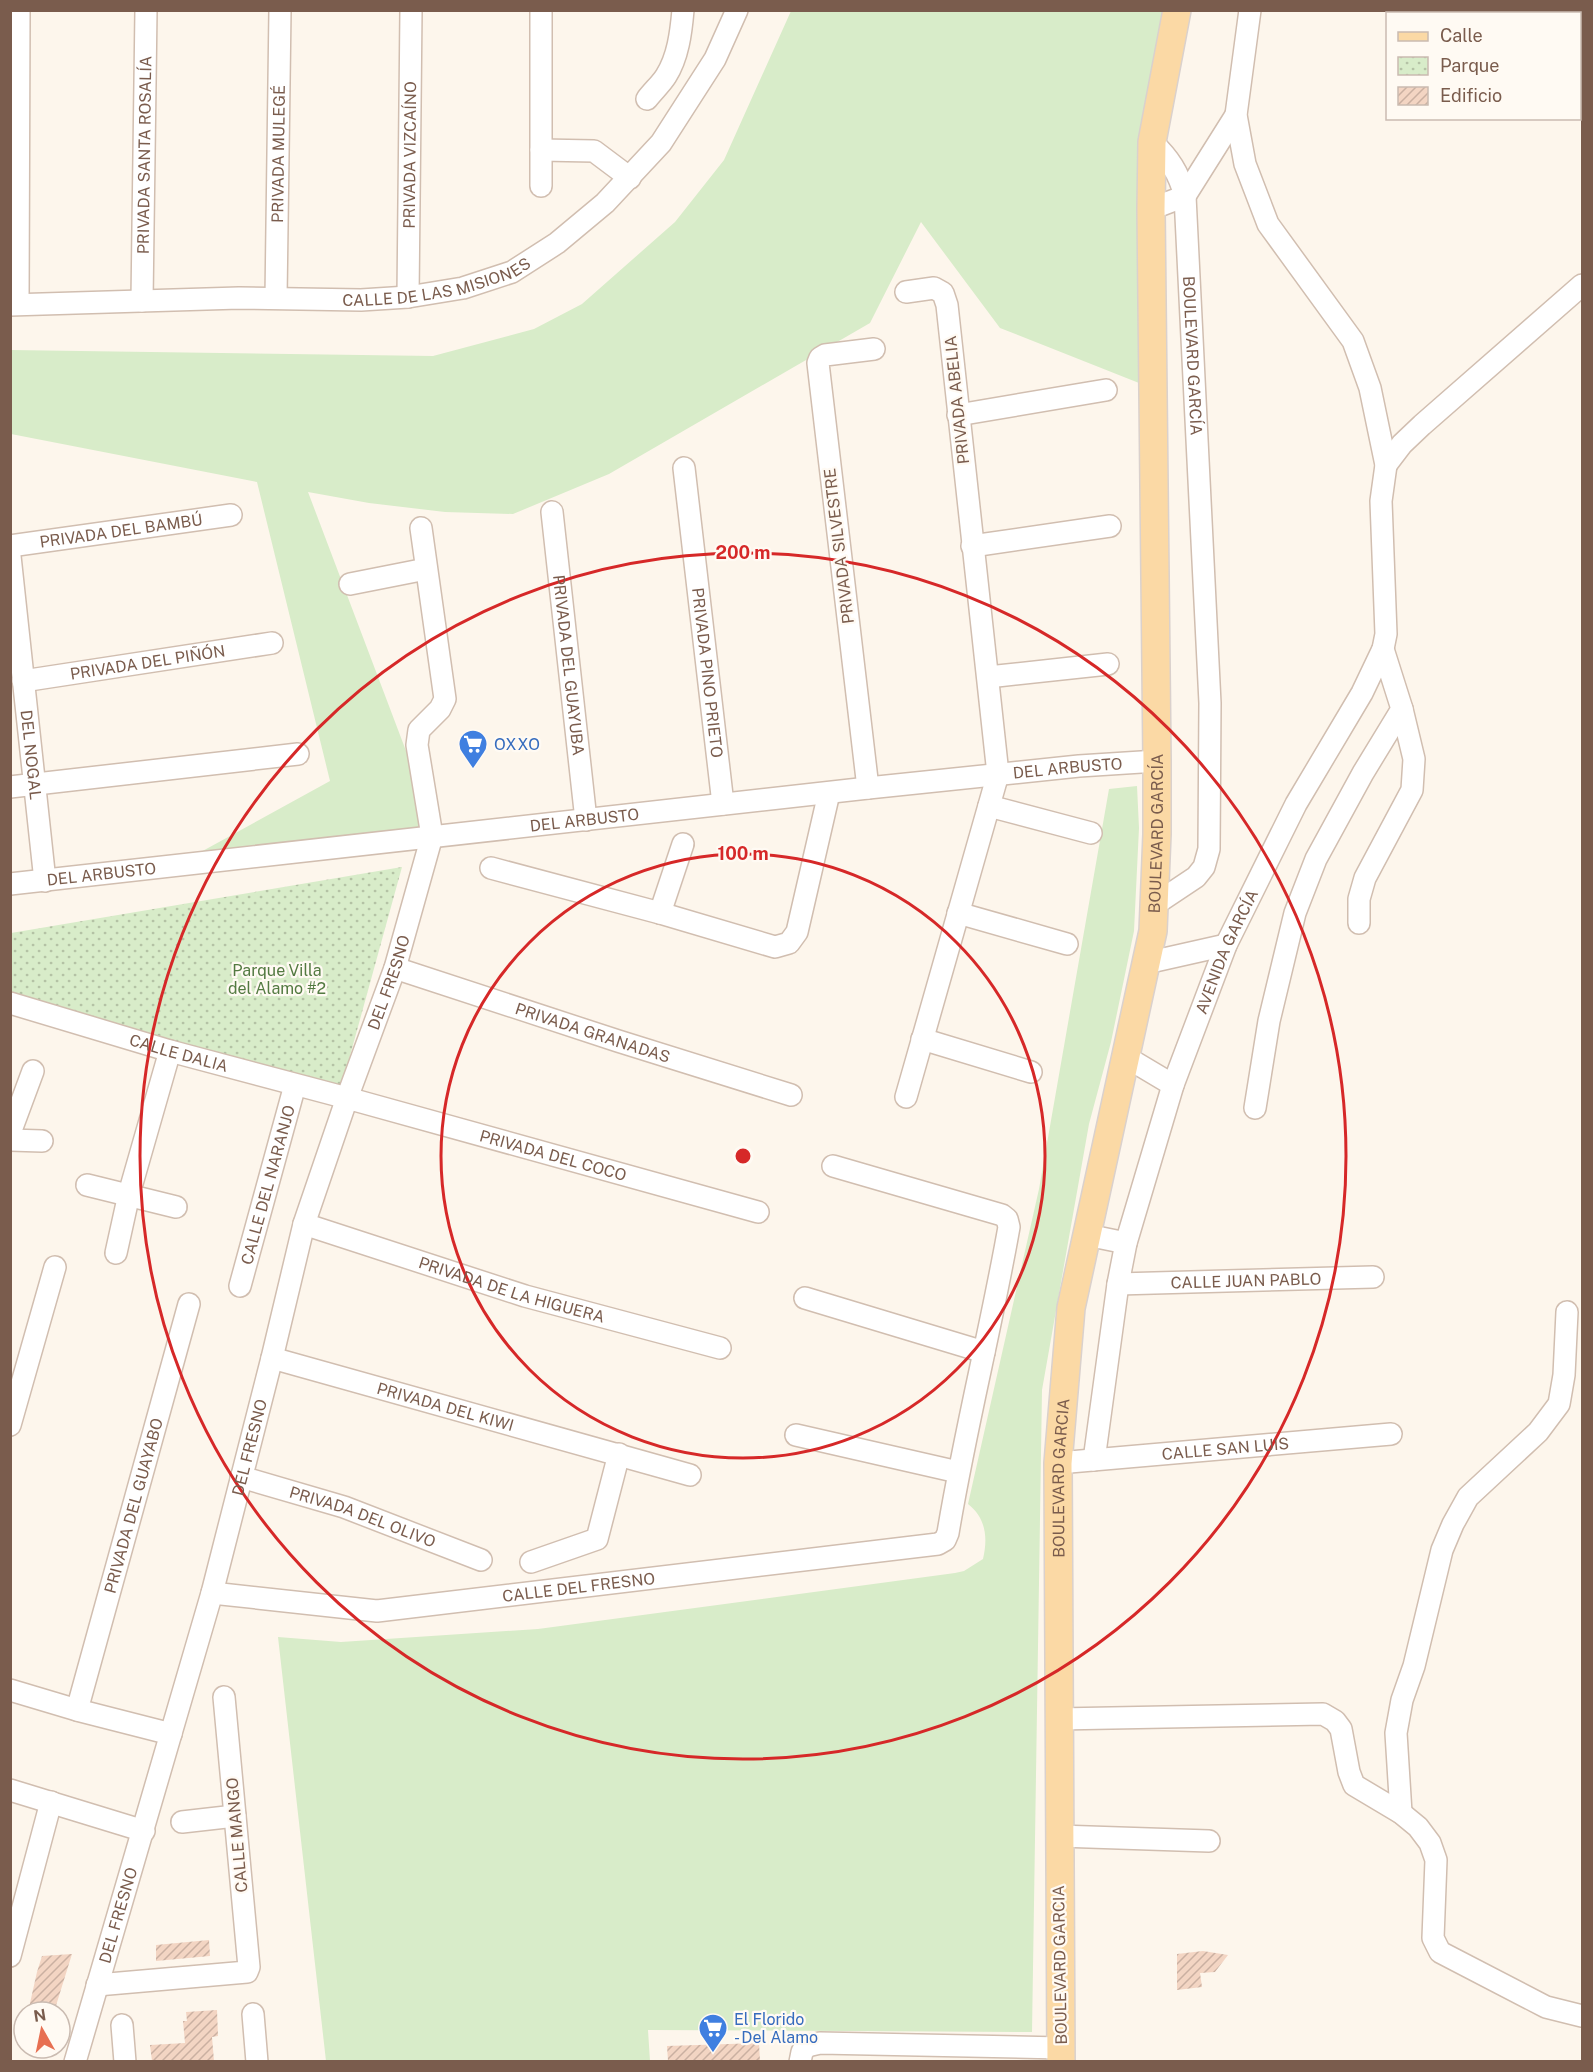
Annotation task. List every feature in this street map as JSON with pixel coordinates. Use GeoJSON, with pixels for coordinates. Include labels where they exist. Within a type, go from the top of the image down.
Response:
{"type":"FeatureCollection","features":[{"type":"Feature","properties":{"kind":"main road","name":"BOULEVARD GARCÍA"},"geometry":{"type":"LineString","coordinates":[[1154,905],[1157,761],[1152,142],[1177,10]]}},
{"type":"Feature","properties":{"kind":"main road","name":"BOULEVARD GARCIA"},"geometry":{"type":"LineString","coordinates":[[1061,2055],[1058,1463],[1071,1308],[1153,931],[1154,905]]}},
{"type":"Feature","properties":{"kind":"street"},"geometry":{"type":"LineString","coordinates":[[14,305],[19,10]]}},
{"type":"Feature","properties":{"kind":"street","name":"PRIVADA SANTA ROSALÍA"},"geometry":{"type":"LineString","coordinates":[[142,301],[146,10]]}},
{"type":"Feature","properties":{"kind":"street","name":"PRIVADA MULEGÉ"},"geometry":{"type":"LineString","coordinates":[[276,298],[280,10]]}},
{"type":"Feature","properties":{"kind":"street","name":"PRIVADA VIZCAÍNO"},"geometry":{"type":"LineString","coordinates":[[408,297],[411,10]]}},
{"type":"Feature","properties":{"kind":"street"},"geometry":{"type":"LineString","coordinates":[[541,10],[541,186]]}},
{"type":"Feature","properties":{"kind":"street"},"geometry":{"type":"LineString","coordinates":[[647,99],[666,76],[676,52],[682,27],[682,10]]}},
{"type":"Feature","properties":{"kind":"street","name":"CALLE DE LAS MISIONES"},"geometry":{"type":"LineString","coordinates":[[14,305],[276,298],[361,300],[408,297],[463,288],[512,272],[557,243],[605,203],[661,143],[715,59],[737,10]]}},
{"type":"Feature","properties":{"kind":"street"},"geometry":{"type":"LineString","coordinates":[[1250,10],[1236,115],[1245,164],[1268,224],[1353,341],[1370,388],[1386,465]]}},
{"type":"Feature","properties":{"kind":"street"},"geometry":{"type":"LineString","coordinates":[[1151,209],[1185,196],[1236,115]]}},
{"type":"Feature","properties":{"kind":"street","name":"BOULEVARD GARCÍA"},"geometry":{"type":"LineString","coordinates":[[1152,142],[1169,158],[1181,179],[1185,196],[1210,702],[1209,849],[1204,867],[1196,877],[1154,905]]}},
{"type":"Feature","properties":{"kind":"street"},"geometry":{"type":"LineString","coordinates":[[541,150],[594,151],[630,178]]}},
{"type":"Feature","properties":{"kind":"street","name":"PRIVADA ABELIA"},"geometry":{"type":"LineString","coordinates":[[906,292],[934,288],[943,293],[947,305],[998,774]]}},
{"type":"Feature","properties":{"kind":"street"},"geometry":{"type":"LineString","coordinates":[[1386,465],[1402,444],[1422,425],[1580,291]]}},
{"type":"Feature","properties":{"kind":"street","name":"PRIVADA SILVESTRE"},"geometry":{"type":"LineString","coordinates":[[868,788],[818,363],[825,355],[874,349]]}},
{"type":"Feature","properties":{"kind":"street"},"geometry":{"type":"LineString","coordinates":[[958,415],[1106,390]]}},
{"type":"Feature","properties":{"kind":"street","name":"AVENIDA GARCÍA"},"geometry":{"type":"LineString","coordinates":[[1094,1460],[1118,1284],[1126,1243],[1173,1085],[1226,945],[1296,804],[1362,693],[1383,649],[1386,634],[1381,501],[1386,465]]}},
{"type":"Feature","properties":{"kind":"street","name":"PRIVADA PINO PRIETO"},"geometry":{"type":"LineString","coordinates":[[684,468],[723,804]]}},
{"type":"Feature","properties":{"kind":"street","name":"PRIVADA DEL GUAYUBA"},"geometry":{"type":"LineString","coordinates":[[552,512],[586,820]]}},
{"type":"Feature","properties":{"kind":"street","name":"PRIVADA DEL BAMBÚ"},"geometry":{"type":"LineString","coordinates":[[10,546],[231,515]]}},
{"type":"Feature","properties":{"kind":"street"},"geometry":{"type":"LineString","coordinates":[[972,546],[1110,526]]}},
{"type":"Feature","properties":{"kind":"street"},"geometry":{"type":"LineString","coordinates":[[421,528],[444,699],[440,709],[419,730],[417,745],[432,836]]}},
{"type":"Feature","properties":{"kind":"street","name":"DEL NOGAL"},"geometry":{"type":"LineString","coordinates":[[10,556],[16,642],[23,681],[45,881]]}},
{"type":"Feature","properties":{"kind":"street"},"geometry":{"type":"LineString","coordinates":[[350,584],[426,569]]}},
{"type":"Feature","properties":{"kind":"street","name":"PRIVADA DEL PIÑÓN"},"geometry":{"type":"LineString","coordinates":[[23,681],[272,643]]}},
{"type":"Feature","properties":{"kind":"street"},"geometry":{"type":"LineString","coordinates":[[1359,923],[1359,899],[1365,878],[1412,790],[1414,759],[1402,709],[1383,649]]}},
{"type":"Feature","properties":{"kind":"street"},"geometry":{"type":"LineString","coordinates":[[988,677],[1108,664]]}},
{"type":"Feature","properties":{"kind":"street"},"geometry":{"type":"LineString","coordinates":[[1255,1108],[1269,1021],[1294,913],[1316,859],[1363,773],[1402,709]]}},
{"type":"Feature","properties":{"kind":"street"},"geometry":{"type":"LineString","coordinates":[[10,787],[298,754]]}},
{"type":"Feature","properties":{"kind":"street","name":"DEL ARBUSTO"},"geometry":{"type":"LineString","coordinates":[[10,884],[998,774],[1157,761]]}},
{"type":"Feature","properties":{"kind":"street"},"geometry":{"type":"LineString","coordinates":[[906,1097],[998,774]]}},
{"type":"Feature","properties":{"kind":"street"},"geometry":{"type":"LineString","coordinates":[[491,868],[660,913],[775,947],[789,943],[797,932],[829,793]]}},
{"type":"Feature","properties":{"kind":"street"},"geometry":{"type":"LineString","coordinates":[[988,806],[1091,833]]}},
{"type":"Feature","properties":{"kind":"street","name":"DEL FRESNO"},"geometry":{"type":"LineString","coordinates":[[75,2061],[212,1593],[272,1358],[303,1224],[395,968],[432,836]]}},
{"type":"Feature","properties":{"kind":"street"},"geometry":{"type":"LineString","coordinates":[[660,913],[683,844]]}},
{"type":"Feature","properties":{"kind":"street"},"geometry":{"type":"LineString","coordinates":[[958,913],[1067,944]]}},
{"type":"Feature","properties":{"kind":"street"},"geometry":{"type":"LineString","coordinates":[[1146,963],[1226,945]]}},
{"type":"Feature","properties":{"kind":"street","name":"PRIVADA GRANADAS"},"geometry":{"type":"LineString","coordinates":[[395,968],[791,1095]]}},
{"type":"Feature","properties":{"kind":"street","name":"CALLE DALIA"},"geometry":{"type":"LineString","coordinates":[[10,1003],[170,1051],[347,1098]]}},
{"type":"Feature","properties":{"kind":"street"},"geometry":{"type":"LineString","coordinates":[[922,1039],[1031,1072]]}},
{"type":"Feature","properties":{"kind":"street"},"geometry":{"type":"LineString","coordinates":[[116,1252],[129,1194],[170,1051]]}},
{"type":"Feature","properties":{"kind":"street"},"geometry":{"type":"LineString","coordinates":[[1126,1057],[1173,1085]]}},
{"type":"Feature","properties":{"kind":"street"},"geometry":{"type":"LineString","coordinates":[[10,1133],[33,1071]]}},
{"type":"Feature","properties":{"kind":"street","name":"CALLE DEL NARANJO"},"geometry":{"type":"LineString","coordinates":[[240,1286],[295,1084]]}},
{"type":"Feature","properties":{"kind":"street","name":"PRIVADA DEL COCO"},"geometry":{"type":"LineString","coordinates":[[347,1098],[758,1212]]}},
{"type":"Feature","properties":{"kind":"street"},"geometry":{"type":"LineString","coordinates":[[10,1140],[42,1141]]}},
{"type":"Feature","properties":{"kind":"street"},"geometry":{"type":"LineString","coordinates":[[796,1436],[958,1472],[1009,1227],[1002,1215],[833,1166]]}},
{"type":"Feature","properties":{"kind":"street"},"geometry":{"type":"LineString","coordinates":[[87,1185],[176,1207]]}},
{"type":"Feature","properties":{"kind":"street","name":"PRIVADA DE LA HIGUERA"},"geometry":{"type":"LineString","coordinates":[[303,1224],[525,1296],[720,1348]]}},
{"type":"Feature","properties":{"kind":"street"},"geometry":{"type":"LineString","coordinates":[[1087,1235],[1126,1243]]}},
{"type":"Feature","properties":{"kind":"street"},"geometry":{"type":"LineString","coordinates":[[10,1425],[55,1267]]}},
{"type":"Feature","properties":{"kind":"street","name":"CALLE JUAN PABLO"},"geometry":{"type":"LineString","coordinates":[[1118,1284],[1373,1277]]}},
{"type":"Feature","properties":{"kind":"street"},"geometry":{"type":"LineString","coordinates":[[805,1298],[984,1353]]}},
{"type":"Feature","properties":{"kind":"street","name":"PRIVADA DEL GUAYABO"},"geometry":{"type":"LineString","coordinates":[[76,1710],[189,1304]]}},
{"type":"Feature","properties":{"kind":"street"},"geometry":{"type":"LineString","coordinates":[[1401,1812],[1396,1733],[1402,1700],[1414,1666],[1442,1550],[1452,1524],[1468,1497],[1538,1432],[1558,1404],[1564,1375],[1567,1312]]}},
{"type":"Feature","properties":{"kind":"street","name":"PRIVADA DEL KIWI"},"geometry":{"type":"LineString","coordinates":[[272,1358],[690,1475]]}},
{"type":"Feature","properties":{"kind":"street","name":"CALLE SAN LUIS"},"geometry":{"type":"LineString","coordinates":[[1058,1463],[1391,1434]]}},
{"type":"Feature","properties":{"kind":"street"},"geometry":{"type":"LineString","coordinates":[[531,1562],[597,1539],[619,1454]]}},
{"type":"Feature","properties":{"kind":"street","name":"CALLE DEL FRESNO"},"geometry":{"type":"LineString","coordinates":[[212,1593],[377,1611],[938,1544],[945,1540],[948,1533],[958,1472]]}},
{"type":"Feature","properties":{"kind":"street","name":"PRIVADA DEL OLIVO"},"geometry":{"type":"LineString","coordinates":[[241,1477],[344,1507],[482,1560]]}},
{"type":"Feature","properties":{"kind":"street"},"geometry":{"type":"LineString","coordinates":[[10,1690],[76,1710],[171,1734]]}},
{"type":"Feature","properties":{"kind":"street","name":"CALLE MANGO"},"geometry":{"type":"LineString","coordinates":[[97,1985],[247,1972],[249,1967],[224,1697]]}},
{"type":"Feature","properties":{"kind":"street"},"geometry":{"type":"LineString","coordinates":[[1058,1719],[1323,1714],[1335,1721],[1341,1729],[1348,1772],[1354,1785],[1401,1812],[1418,1827],[1430,1843],[1436,1860],[1433,1938],[1440,1952],[1546,2007],[1582,2016]]}},
{"type":"Feature","properties":{"kind":"street"},"geometry":{"type":"LineString","coordinates":[[10,1790],[144,1831]]}},
{"type":"Feature","properties":{"kind":"street"},"geometry":{"type":"LineString","coordinates":[[10,1956],[51,1802]]}},
{"type":"Feature","properties":{"kind":"street"},"geometry":{"type":"LineString","coordinates":[[182,1822],[235,1816]]}},
{"type":"Feature","properties":{"kind":"street"},"geometry":{"type":"LineString","coordinates":[[1059,1836],[1209,1840]]}},
{"type":"Feature","properties":{"kind":"street"},"geometry":{"type":"LineString","coordinates":[[253,2014],[257,2061]]}},
{"type":"Feature","properties":{"kind":"street"},"geometry":{"type":"LineString","coordinates":[[122,2025],[125,2061]]}},
{"type":"Feature","properties":{"kind":"street"},"geometry":{"type":"LineString","coordinates":[[800,2061],[802,2052],[810,2044],[928,2053],[1061,2055]]}},
{"type":"Feature","properties":{"kind":"green space"},"geometry":{"type":"Polygon","coordinates":[[[791,11],[1167,11],[1143,173],[1138,308],[1139,383],[1000,328],[921,222],[870,323],[609,474],[513,514],[445,512],[369,503],[308,492],[428,809],[432,836],[177,865],[330,781],[257,482],[11,434],[10,350],[433,356],[534,329],[582,304],[675,222],[724,160],[791,11]]]}},
{"type":"Feature","properties":{"kind":"green space"},"geometry":{"type":"Polygon","coordinates":[[[1137,786],[1139,828],[1134,931],[1111,1042],[1089,1124],[1042,1390],[1032,2032],[648,2030],[650,2061],[326,2061],[278,1637],[341,1642],[538,1629],[955,1573],[964,1571],[983,1559],[984,1529],[979,1516],[968,1504],[1039,1189],[1109,789],[1137,786]]]}},
{"type":"Feature","properties":{"kind":"green space","name":"Parque Villa del Alamo #2"},"geometry":{"type":"Polygon","coordinates":[[[402,867],[340,1092],[11,994],[11,933],[402,867]]]}},
{"type":"Feature","properties":{"kind":"building"},"geometry":{"type":"Polygon","coordinates":[[[209,1940],[210,1956],[156,1961],[156,1945],[209,1940]]]}},
{"type":"Feature","properties":{"kind":"building"},"geometry":{"type":"Polygon","coordinates":[[[1203,1951],[1228,1955],[1215,1972],[1200,1973],[1202,1987],[1177,1990],[1177,1954],[1203,1951]]]}},
{"type":"Feature","properties":{"kind":"building"},"geometry":{"type":"Polygon","coordinates":[[[72,1954],[58,2000],[31,2000],[42,1956],[72,1954]]]}},
{"type":"Feature","properties":{"kind":"building"},"geometry":{"type":"Polygon","coordinates":[[[217,2010],[218,2036],[212,2037],[214,2061],[152,2061],[150,2045],[185,2043],[183,2021],[187,2021],[186,2012],[217,2010]]]}},
{"type":"Feature","properties":{"kind":"building","name":"El Florido - Del Alamo"},"geometry":{"type":"Polygon","coordinates":[[[759,2043],[760,2061],[668,2061],[667,2046],[759,2043]]]}},
{"type":"Feature","properties":{"kind":"place","name":"OXXO"},"geometry":{"type":"Point","coordinates":[473,770]}},
{"type":"Feature","properties":{"kind":"place","name":"El Florido - Del Alamo"},"geometry":{"type":"Point","coordinates":[713,2054]}}]}
